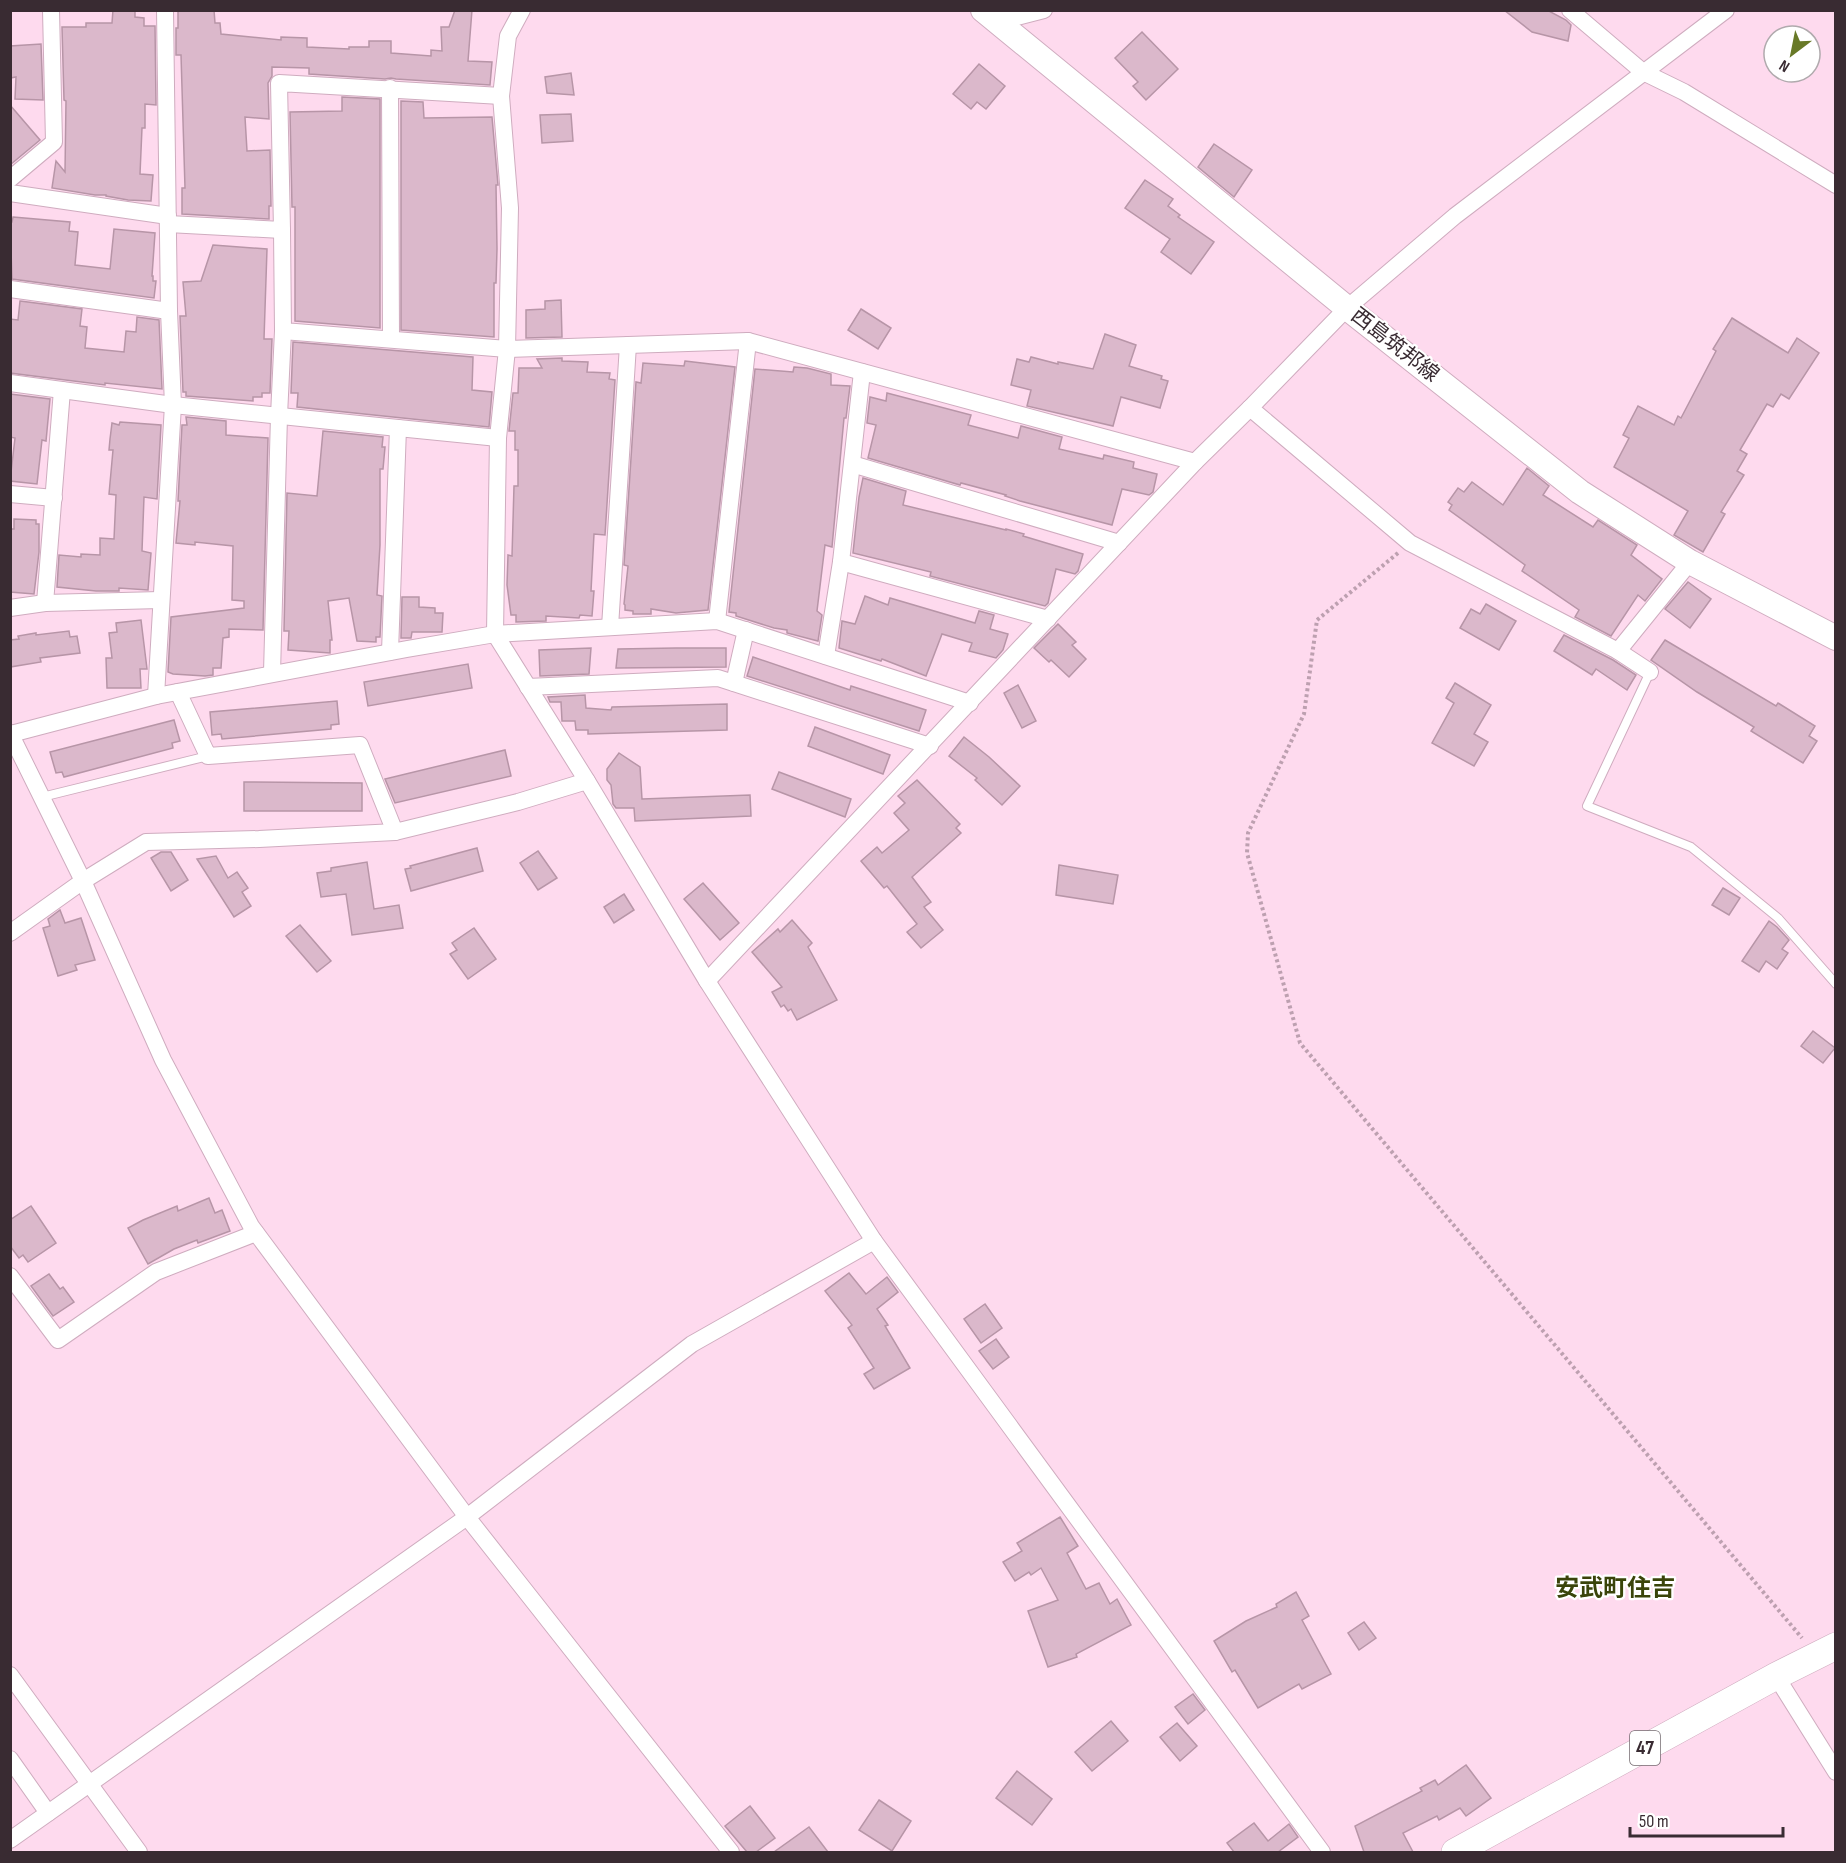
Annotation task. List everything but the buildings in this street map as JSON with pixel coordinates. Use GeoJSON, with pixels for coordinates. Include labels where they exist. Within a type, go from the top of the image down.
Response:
{"type":"FeatureCollection","features":[{"type":"Feature","properties":{"kind":"main road","name":"西島筑邦線"},"geometry":{"type":"LineString","coordinates":[[990,16],[1347,308],[1580,492],[1690,562],[1836,638]]}},
{"type":"Feature","properties":{"kind":"main road","name":"47"},"geometry":{"type":"LineString","coordinates":[[1455,1852],[1776,1676],[1827,1651]]}},
{"type":"Feature","properties":{"kind":"street"},"geometry":{"type":"LineString","coordinates":[[10,180],[54,142],[51,10]]}},
{"type":"Feature","properties":{"kind":"street"},"geometry":{"type":"LineString","coordinates":[[156,696],[173,405],[169,311],[165,10]]}},
{"type":"Feature","properties":{"kind":"street"},"geometry":{"type":"LineString","coordinates":[[522,10],[508,36],[501,96],[510,208],[507,349],[498,438],[495,634],[587,780],[707,981],[874,1241],[1322,1852]]}},
{"type":"Feature","properties":{"kind":"street"},"geometry":{"type":"LineString","coordinates":[[990,16],[1044,10]]}},
{"type":"Feature","properties":{"kind":"street"},"geometry":{"type":"LineString","coordinates":[[1570,10],[1644,72],[1684,92],[1836,185]]}},
{"type":"Feature","properties":{"kind":"street"},"geometry":{"type":"LineString","coordinates":[[707,981],[970,704],[1195,462],[1347,308],[1455,216],[1726,10]]}},
{"type":"Feature","properties":{"kind":"street"},"geometry":{"type":"LineString","coordinates":[[272,673],[283,331],[279,82],[501,96]]}},
{"type":"Feature","properties":{"kind":"street"},"geometry":{"type":"LineString","coordinates":[[390,88],[392,339]]}},
{"type":"Feature","properties":{"kind":"street"},"geometry":{"type":"LineString","coordinates":[[10,193],[168,220],[282,230]]}},
{"type":"Feature","properties":{"kind":"street"},"geometry":{"type":"LineString","coordinates":[[10,289],[169,311]]}},
{"type":"Feature","properties":{"kind":"street"},"geometry":{"type":"LineString","coordinates":[[283,331],[507,349],[748,341],[1195,462]]}},
{"type":"Feature","properties":{"kind":"street"},"geometry":{"type":"LineString","coordinates":[[717,621],[748,341]]}},
{"type":"Feature","properties":{"kind":"street"},"geometry":{"type":"LineString","coordinates":[[610,627],[628,345]]}},
{"type":"Feature","properties":{"kind":"street"},"geometry":{"type":"LineString","coordinates":[[826,657],[841,562],[862,372]]}},
{"type":"Feature","properties":{"kind":"street"},"geometry":{"type":"LineString","coordinates":[[10,383],[173,405],[498,438]]}},
{"type":"Feature","properties":{"kind":"street"},"geometry":{"type":"LineString","coordinates":[[45,603],[62,390]]}},
{"type":"Feature","properties":{"kind":"street"},"geometry":{"type":"LineString","coordinates":[[1250,408],[1410,543],[1618,651],[1650,672]]}},
{"type":"Feature","properties":{"kind":"street"},"geometry":{"type":"LineString","coordinates":[[390,652],[398,428]]}},
{"type":"Feature","properties":{"kind":"street"},"geometry":{"type":"LineString","coordinates":[[852,464],[1119,543]]}},
{"type":"Feature","properties":{"kind":"street"},"geometry":{"type":"LineString","coordinates":[[10,494],[54,498]]}},
{"type":"Feature","properties":{"kind":"street"},"geometry":{"type":"LineString","coordinates":[[841,562],[1048,619]]}},
{"type":"Feature","properties":{"kind":"street"},"geometry":{"type":"LineString","coordinates":[[1618,651],[1690,562]]}},
{"type":"Feature","properties":{"kind":"street"},"geometry":{"type":"LineString","coordinates":[[10,608],[45,603],[160,600]]}},
{"type":"Feature","properties":{"kind":"street"},"geometry":{"type":"LineString","coordinates":[[731,1852],[467,1516],[251,1226],[163,1060],[83,881],[11,734],[156,696],[495,634],[717,621],[970,704]]}},
{"type":"Feature","properties":{"kind":"street"},"geometry":{"type":"LineString","coordinates":[[734,683],[746,630]]}},
{"type":"Feature","properties":{"kind":"street"},"geometry":{"type":"LineString","coordinates":[[528,687],[718,678],[930,746]]}},
{"type":"Feature","properties":{"kind":"street"},"geometry":{"type":"LineString","coordinates":[[178,692],[208,756],[360,745],[395,832]]}},
{"type":"Feature","properties":{"kind":"street"},"geometry":{"type":"LineString","coordinates":[[10,933],[83,881],[146,842],[395,832],[518,802],[587,780]]}},
{"type":"Feature","properties":{"kind":"street"},"geometry":{"type":"LineString","coordinates":[[10,1276],[58,1340],[156,1272],[256,1233]]}},
{"type":"Feature","properties":{"kind":"street"},"geometry":{"type":"LineString","coordinates":[[10,1840],[467,1516],[692,1344],[874,1241]]}},
{"type":"Feature","properties":{"kind":"street"},"geometry":{"type":"LineString","coordinates":[[10,1676],[139,1852]]}},
{"type":"Feature","properties":{"kind":"street"},"geometry":{"type":"LineString","coordinates":[[1776,1676],[1836,1772]]}},
{"type":"Feature","properties":{"kind":"street"},"geometry":{"type":"LineString","coordinates":[[10,1759],[48,1812]]}},
{"type":"Feature","properties":{"kind":"lane"},"geometry":{"type":"LineString","coordinates":[[1650,672],[1587,806],[1691,847],[1778,918],[1836,984]]}},
{"type":"Feature","properties":{"kind":"lane"},"geometry":{"type":"LineString","coordinates":[[42,797],[208,756]]}},
{"type":"Feature","properties":{"kind":"path"},"geometry":{"type":"LineString","coordinates":[[1410,543],[1317,620],[1304,714],[1248,833],[1246,853],[1300,1043],[1780,1614],[1827,1651]]}},
{"type":"Feature","properties":{"kind":"district","name":"安武町住吉"},"geometry":{"type":"Point","coordinates":[1615,1588]}}]}
